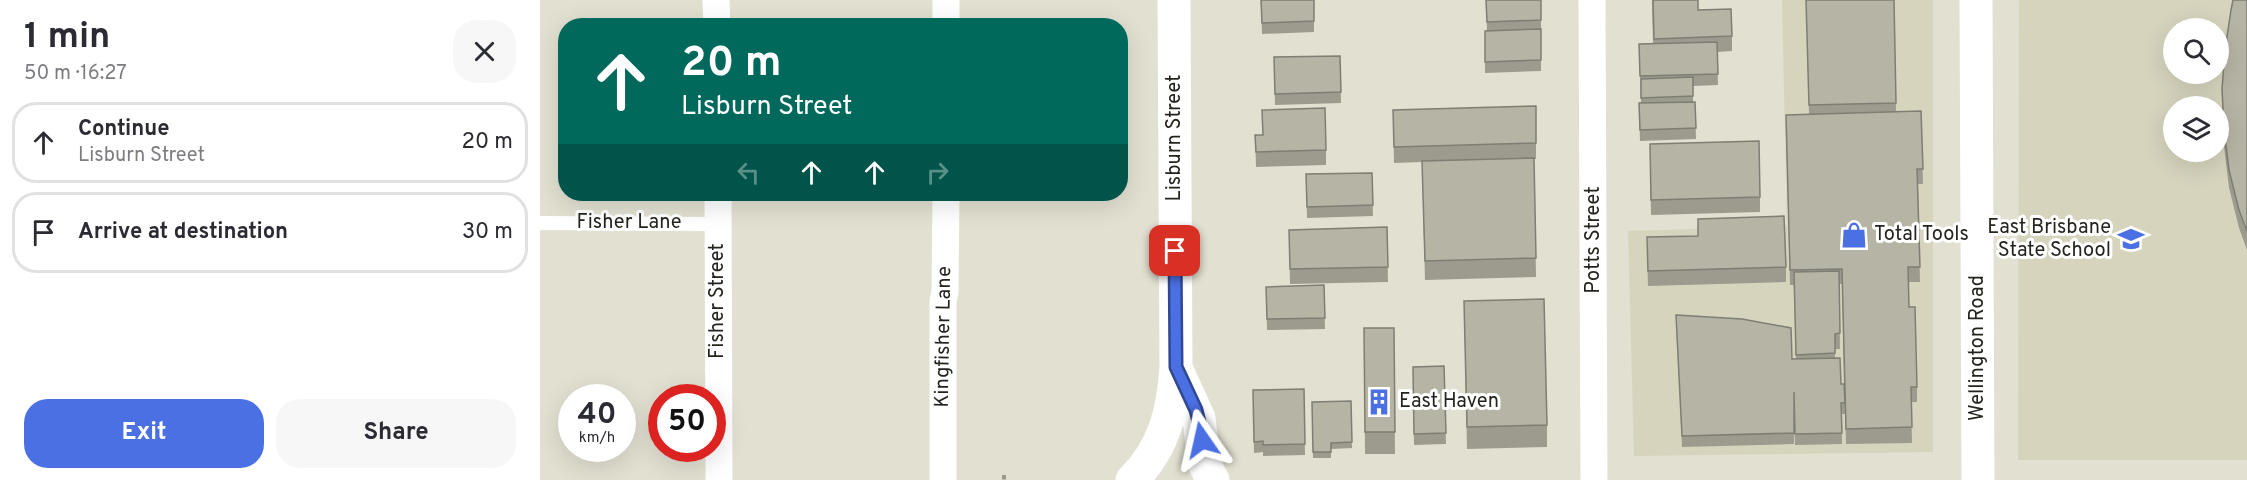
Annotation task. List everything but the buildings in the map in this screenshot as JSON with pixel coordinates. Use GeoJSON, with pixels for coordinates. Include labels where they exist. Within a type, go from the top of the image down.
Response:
{"type":"FeatureCollection","features":[{"type":"Feature","properties":{"kind":"main road","name":"Lisburn Street"},"geometry":{"type":"LineString","coordinates":[[1132,480],[1162,440],[1173,402],[1176,367],[1174,0]]}},
{"type":"Feature","properties":{"kind":"main road","name":"Wellington Road"},"geometry":{"type":"LineString","coordinates":[[1976,0],[1978,480]]}},
{"type":"Feature","properties":{"kind":"main road"},"geometry":{"type":"LineString","coordinates":[[1176,367],[1199,418],[1204,464],[1213,480]]}},
{"type":"Feature","properties":{"kind":"street"},"geometry":{"type":"LineString","coordinates":[[716,0],[717,18]]}},
{"type":"Feature","properties":{"kind":"street"},"geometry":{"type":"LineString","coordinates":[[946,0],[946,18]]}},
{"type":"Feature","properties":{"kind":"street","name":"Potts Street"},"geometry":{"type":"LineString","coordinates":[[1592,0],[1594,480]]}},
{"type":"Feature","properties":{"kind":"street","name":"Fisher Street"},"geometry":{"type":"LineString","coordinates":[[718,201],[719,480]]}},
{"type":"Feature","properties":{"kind":"street","name":"Kingfisher Lane"},"geometry":{"type":"LineString","coordinates":[[943,480],[943,301],[946,201]]}},
{"type":"Feature","properties":{"kind":"lane","name":"Fisher Lane"},"geometry":{"type":"LineString","coordinates":[[540,223],[718,224]]}},
{"type":"Feature","properties":{"kind":"shaded area"},"geometry":{"type":"Polygon","coordinates":[[[1782,0],[1933,0],[1933,452],[1634,456],[1628,231],[1787,226],[1782,0]]]}},
{"type":"Feature","properties":{"kind":"shaded area","name":"East Brisbane State School"},"geometry":{"type":"Polygon","coordinates":[[[2019,0],[2238,0],[2229,48],[2229,18],[2163,18],[2163,84],[2224,84],[2223,96],[2163,96],[2163,162],[2226,162],[2229,188],[2247,250],[2247,460],[2018,460],[2019,0]]]}},
{"type":"Feature","properties":{"kind":"place","name":"Total Tools"},"geometry":{"type":"Point","coordinates":[1854,235]}},
{"type":"Feature","properties":{"kind":"place","name":"East Brisbane State School"},"geometry":{"type":"Point","coordinates":[2131,239]}},
{"type":"Feature","properties":{"kind":"place","name":"East Haven"},"geometry":{"type":"Point","coordinates":[1379,402]}},
{"type":"Feature","properties":{"kind":"route"},"geometry":{"type":"LineString","coordinates":[[1175,251],[1176,367],[1199,418],[1202,440]]}}]}
